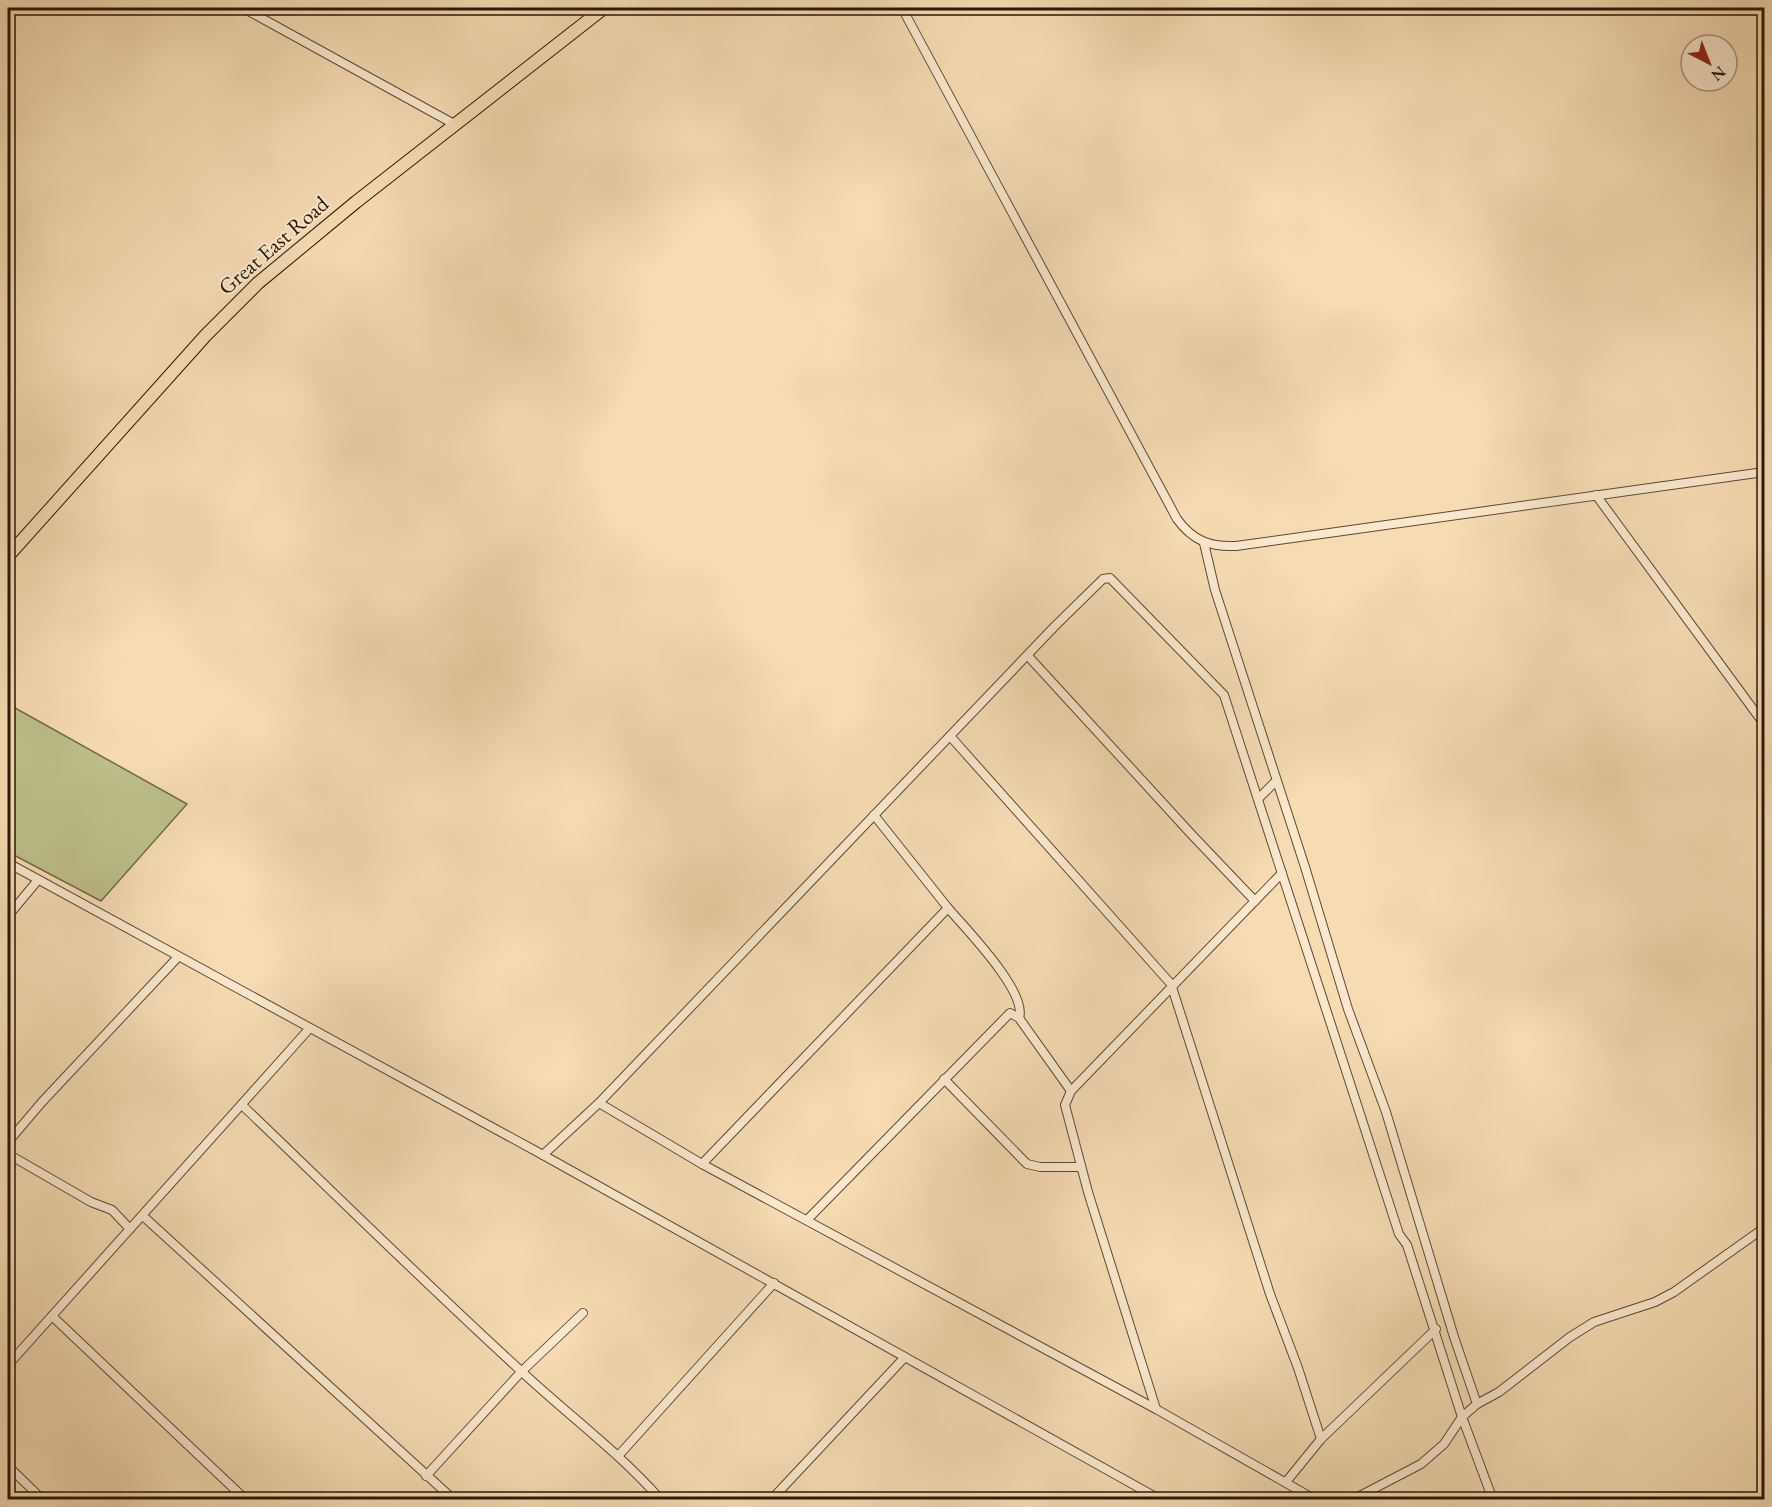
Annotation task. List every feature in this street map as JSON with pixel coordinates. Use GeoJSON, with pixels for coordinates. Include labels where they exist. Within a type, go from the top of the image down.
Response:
{"type":"FeatureCollection","features":[{"type":"Feature","properties":{"kind":"highway","name":"Great East Road"},"geometry":{"type":"LineString","coordinates":[[8,556],[233,306],[298,249],[604,8]]}},
{"type":"Feature","properties":{"kind":"street"},"geometry":{"type":"LineString","coordinates":[[243,8],[454,124]]}},
{"type":"Feature","properties":{"kind":"street"},"geometry":{"type":"LineString","coordinates":[[902,8],[1177,519],[1186,532],[1204,543],[1217,547],[1236,546],[1764,472]]}},
{"type":"Feature","properties":{"kind":"street"},"geometry":{"type":"LineString","coordinates":[[1596,495],[1764,724]]}},
{"type":"Feature","properties":{"kind":"street"},"geometry":{"type":"LineString","coordinates":[[1204,543],[1215,590],[1305,867],[1348,1009],[1386,1112],[1454,1337],[1477,1404]]}},
{"type":"Feature","properties":{"kind":"street"},"geometry":{"type":"LineString","coordinates":[[543,1155],[598,1103],[1103,579],[1110,579],[1224,695],[1363,1127],[1436,1329],[1462,1417],[1493,1500]]}},
{"type":"Feature","properties":{"kind":"street"},"geometry":{"type":"LineString","coordinates":[[1028,656],[1192,836],[1255,901]]}},
{"type":"Feature","properties":{"kind":"street"},"geometry":{"type":"LineString","coordinates":[[950,736],[1169,981],[1266,1283],[1298,1368],[1321,1439]]}},
{"type":"Feature","properties":{"kind":"street"},"geometry":{"type":"LineString","coordinates":[[1258,799],[1276,781]]}},
{"type":"Feature","properties":{"kind":"street"},"geometry":{"type":"LineString","coordinates":[[874,815],[994,963],[1019,1001],[1022,1010],[1019,1018]]}},
{"type":"Feature","properties":{"kind":"street"},"geometry":{"type":"LineString","coordinates":[[8,862],[309,1029],[543,1155],[1161,1500]]}},
{"type":"Feature","properties":{"kind":"street"},"geometry":{"type":"LineString","coordinates":[[1156,1409],[1081,1167],[1065,1105],[1071,1091],[1282,873]]}},
{"type":"Feature","properties":{"kind":"street"},"geometry":{"type":"LineString","coordinates":[[8,916],[38,880]]}},
{"type":"Feature","properties":{"kind":"street"},"geometry":{"type":"LineString","coordinates":[[702,1164],[948,908]]}},
{"type":"Feature","properties":{"kind":"street"},"geometry":{"type":"LineString","coordinates":[[8,1143],[42,1102],[178,957]]}},
{"type":"Feature","properties":{"kind":"street"},"geometry":{"type":"LineString","coordinates":[[807,1220],[1010,1013],[1019,1018],[1071,1091]]}},
{"type":"Feature","properties":{"kind":"street"},"geometry":{"type":"LineString","coordinates":[[8,1365],[309,1029]]}},
{"type":"Feature","properties":{"kind":"street"},"geometry":{"type":"LineString","coordinates":[[944,1079],[1027,1164],[1040,1167],[1081,1167]]}},
{"type":"Feature","properties":{"kind":"street"},"geometry":{"type":"LineString","coordinates":[[598,1103],[702,1164],[1156,1409],[1316,1500]]}},
{"type":"Feature","properties":{"kind":"street"},"geometry":{"type":"LineString","coordinates":[[242,1105],[521,1372],[619,1455],[661,1500]]}},
{"type":"Feature","properties":{"kind":"street"},"geometry":{"type":"LineString","coordinates":[[8,1154],[91,1202],[112,1210],[130,1229]]}},
{"type":"Feature","properties":{"kind":"street"},"geometry":{"type":"LineString","coordinates":[[143,1216],[245,1306],[454,1500]]}},
{"type":"Feature","properties":{"kind":"street"},"geometry":{"type":"LineString","coordinates":[[1352,1500],[1421,1464],[1444,1444],[1462,1417],[1477,1404],[1499,1392],[1539,1359],[1594,1322],[1655,1302],[1674,1292],[1764,1228]]}},
{"type":"Feature","properties":{"kind":"street"},"geometry":{"type":"LineString","coordinates":[[619,1455],[774,1283]]}},
{"type":"Feature","properties":{"kind":"street"},"geometry":{"type":"LineString","coordinates":[[426,1476],[521,1372],[583,1313]]}},
{"type":"Feature","properties":{"kind":"street"},"geometry":{"type":"LineString","coordinates":[[52,1316],[246,1500]]}},
{"type":"Feature","properties":{"kind":"street"},"geometry":{"type":"LineString","coordinates":[[1286,1482],[1321,1439],[1436,1329]]}},
{"type":"Feature","properties":{"kind":"street"},"geometry":{"type":"LineString","coordinates":[[771,1500],[905,1357]]}},
{"type":"Feature","properties":{"kind":"street"},"geometry":{"type":"LineString","coordinates":[[8,1466],[44,1500]]}},
{"type":"Feature","properties":{"kind":"green space"},"geometry":{"type":"Polygon","coordinates":[[[8,704],[187,804],[101,901],[8,852],[8,704]]]}}]}
